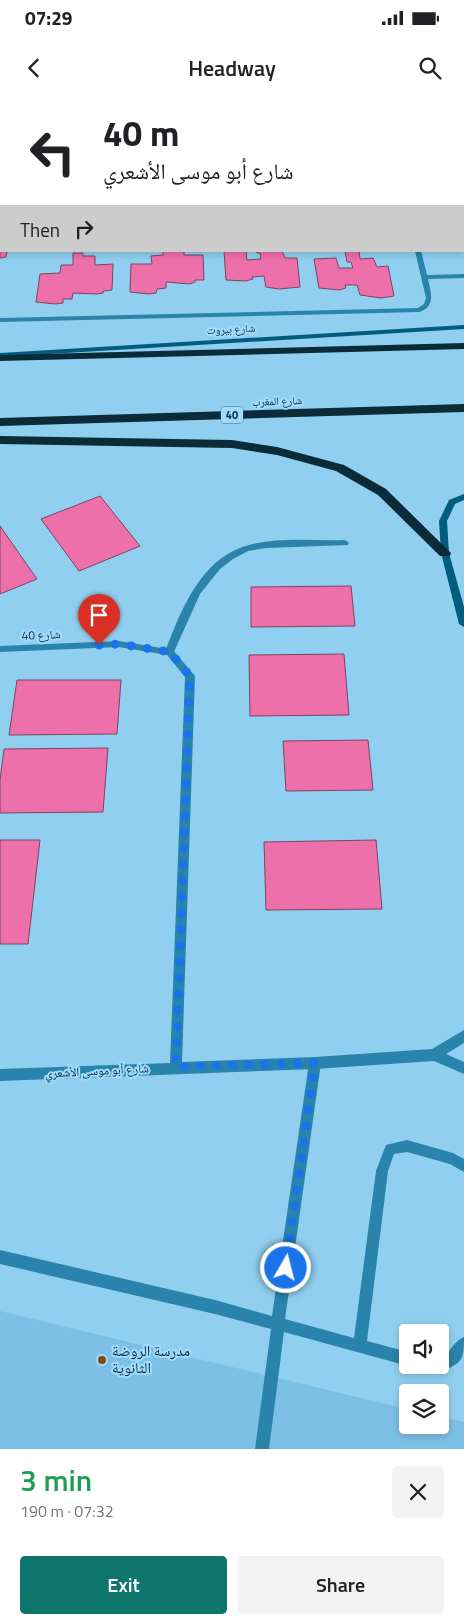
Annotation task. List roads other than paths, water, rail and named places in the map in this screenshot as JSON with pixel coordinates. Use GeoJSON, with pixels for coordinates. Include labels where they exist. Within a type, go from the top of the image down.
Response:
{"type":"FeatureCollection","features":[{"type":"Feature","properties":{"kind":"highway"},"geometry":{"type":"LineString","coordinates":[[0,356],[464,346]]}},
{"type":"Feature","properties":{"kind":"highway","name":"شارع المغرب"},"geometry":{"type":"LineString","coordinates":[[0,422],[464,408]]}},
{"type":"Feature","properties":{"kind":"highway"},"geometry":{"type":"LineString","coordinates":[[0,440],[232,444],[278,452],[340,468],[382,492],[445,553]]}},
{"type":"Feature","properties":{"kind":"main road","name":"شارع بيروت"},"geometry":{"type":"LineString","coordinates":[[0,356],[464,327]]}},
{"type":"Feature","properties":{"kind":"main road"},"geometry":{"type":"LineString","coordinates":[[464,497],[452,502],[443,521],[445,553],[464,624]]}},
{"type":"Feature","properties":{"kind":"street"},"geometry":{"type":"LineString","coordinates":[[0,320],[415,310],[424,308],[429,302],[418,252]]}},
{"type":"Feature","properties":{"kind":"street"},"geometry":{"type":"LineString","coordinates":[[424,277],[464,276]]}},
{"type":"Feature","properties":{"kind":"street"},"geometry":{"type":"LineString","coordinates":[[176,1067],[190,676],[170,652],[185,612],[201,585],[220,565],[245,549],[273,545],[345,543]]}},
{"type":"Feature","properties":{"kind":"street","name":"شارع 40"},"geometry":{"type":"LineString","coordinates":[[0,649],[119,644],[170,652]]}},
{"type":"Feature","properties":{"kind":"street"},"geometry":{"type":"LineString","coordinates":[[434,1056],[464,1036]]}},
{"type":"Feature","properties":{"kind":"street","name":"شارع أبو موسى الأشعري"},"geometry":{"type":"LineString","coordinates":[[0,1075],[315,1063],[434,1056],[464,1068]]}},
{"type":"Feature","properties":{"kind":"street"},"geometry":{"type":"LineString","coordinates":[[262,1449],[315,1063]]}},
{"type":"Feature","properties":{"kind":"street"},"geometry":{"type":"LineString","coordinates":[[360,1346],[382,1170],[390,1150],[407,1146],[453,1159],[464,1166]]}},
{"type":"Feature","properties":{"kind":"street"},"geometry":{"type":"LineString","coordinates":[[0,1258],[216,1306],[399,1356]]}},
{"type":"Feature","properties":{"kind":"street"},"geometry":{"type":"LineString","coordinates":[[449,1360],[464,1344]]}},
{"type":"Feature","properties":{"kind":"place","name":"مدرسة الروضة الثانوية"},"geometry":{"type":"Point","coordinates":[102,1360]}}]}
